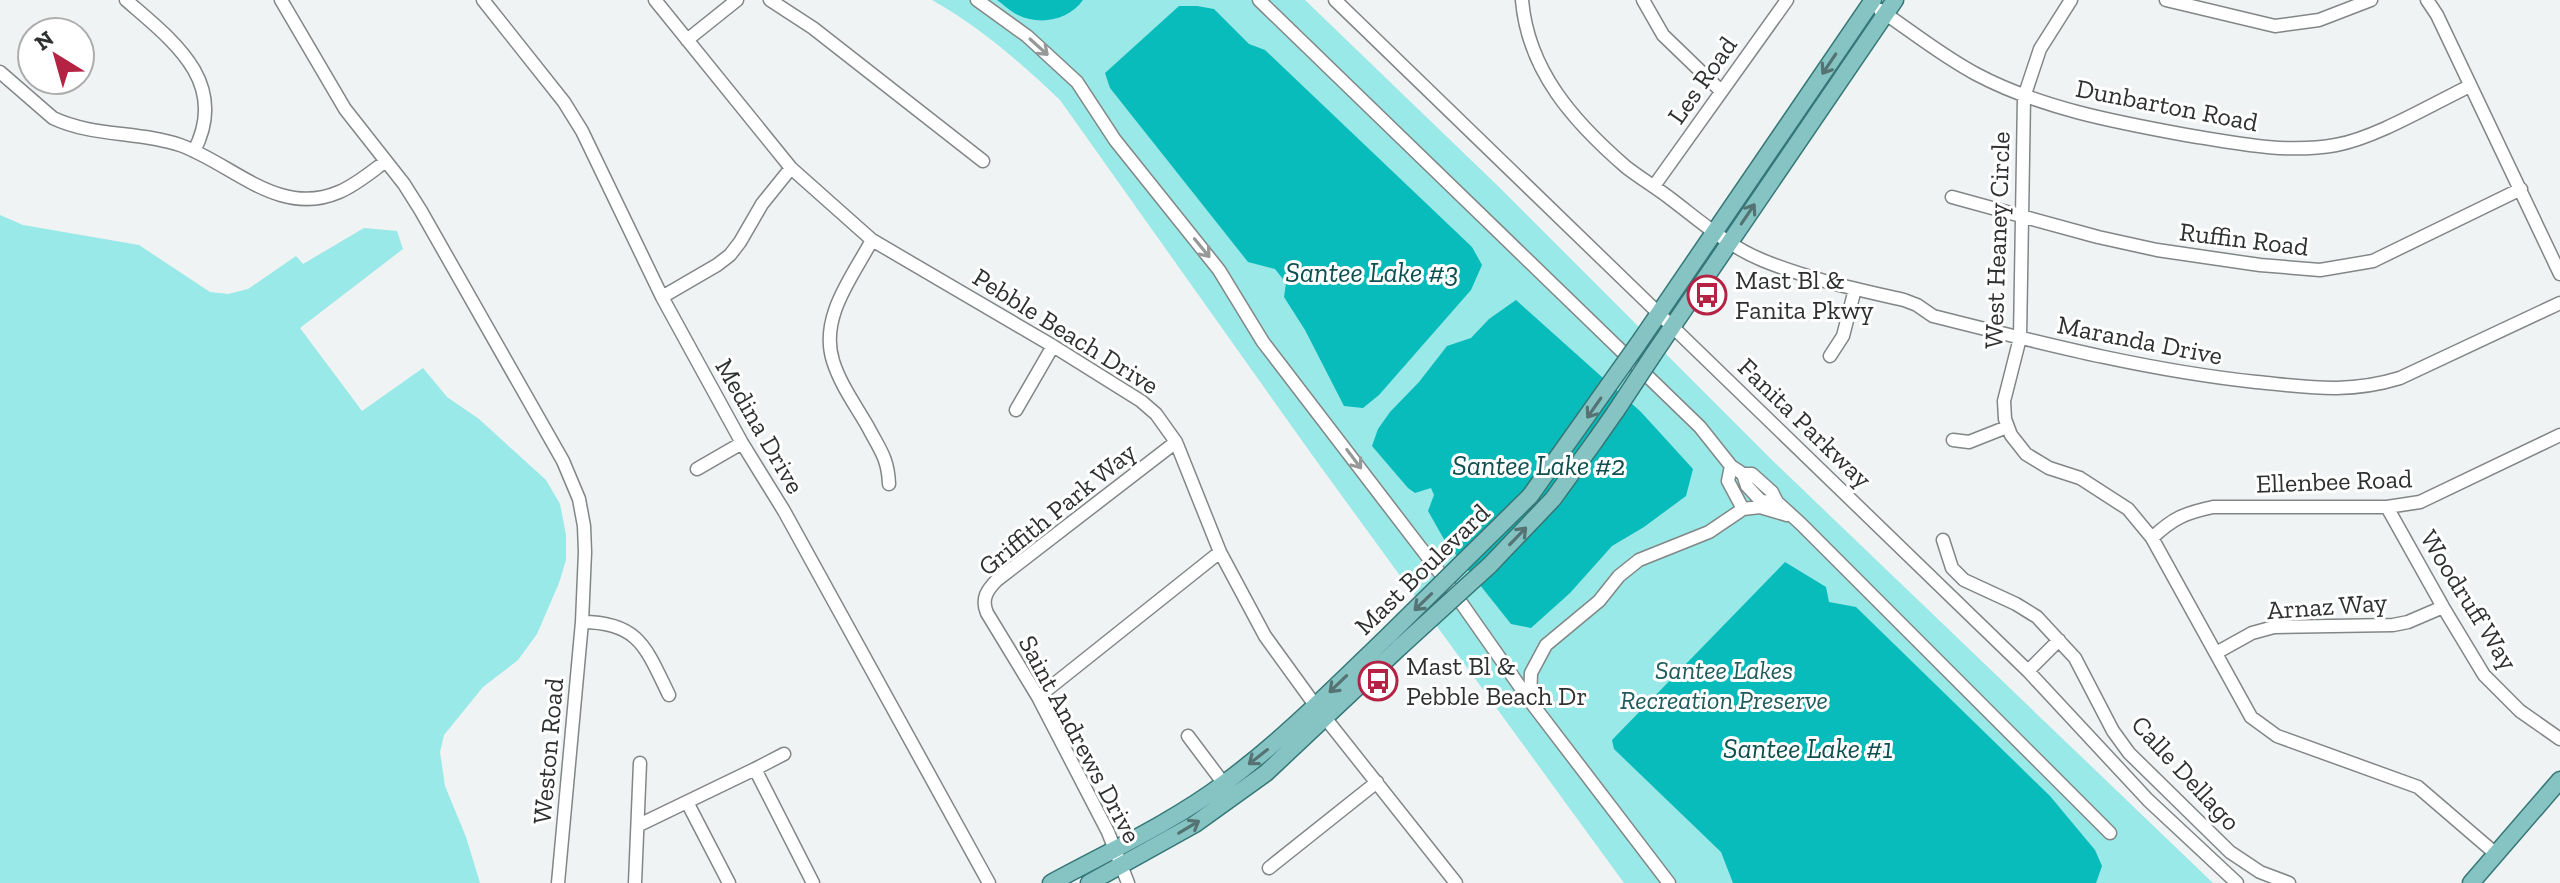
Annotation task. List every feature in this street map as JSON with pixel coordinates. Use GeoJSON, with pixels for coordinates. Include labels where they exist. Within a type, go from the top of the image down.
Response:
{"type":"FeatureCollection","features":[{"type":"Feature","properties":{"kind":"main road","name":"Mast Boulevard"},"geometry":{"type":"LineString","coordinates":[[1089,883],[1207,816],[1266,773],[1530,496],[1872,2]]}},
{"type":"Feature","properties":{"kind":"main road","name":"Mast Boulevard"},"geometry":{"type":"LineString","coordinates":[[1394,641],[1490,565],[1553,499],[1890,7]]}},
{"type":"Feature","properties":{"kind":"main road","name":"Mast Boulevard"},"geometry":{"type":"LineString","coordinates":[[1051,883],[1192,805],[1321,712]]}},
{"type":"Feature","properties":{"kind":"main road"},"geometry":{"type":"LineString","coordinates":[[2471,883],[2560,780]]}},
{"type":"Feature","properties":{"kind":"street"},"geometry":{"type":"LineString","coordinates":[[126,0],[177,44],[197,74],[204,117],[201,139],[194,151]]}},
{"type":"Feature","properties":{"kind":"street","name":"Weston Road"},"geometry":{"type":"LineString","coordinates":[[281,0],[345,109],[421,211],[569,473],[579,499],[584,526],[582,622],[558,883]]}},
{"type":"Feature","properties":{"kind":"street","name":"Medina Drive"},"geometry":{"type":"LineString","coordinates":[[483,0],[564,102],[582,131],[662,297],[989,883]]}},
{"type":"Feature","properties":{"kind":"street","name":"Pebble Beach Drive"},"geometry":{"type":"LineString","coordinates":[[655,0],[791,168],[872,240],[1053,346],[1141,401],[1156,414],[1176,442],[1220,552],[1265,636],[1321,712],[1453,878]]}},
{"type":"Feature","properties":{"kind":"street"},"geometry":{"type":"LineString","coordinates":[[687,40],[737,0]]}},
{"type":"Feature","properties":{"kind":"street"},"geometry":{"type":"LineString","coordinates":[[770,0],[813,28],[983,161]]}},
{"type":"Feature","properties":{"kind":"street"},"geometry":{"type":"LineString","coordinates":[[977,0],[1027,36],[1077,82],[1115,140],[1219,270],[1263,342],[1443,577],[1530,701],[1669,883]]}},
{"type":"Feature","properties":{"kind":"street"},"geometry":{"type":"LineString","coordinates":[[1259,0],[1700,427],[1731,466],[1743,474],[1752,474],[1772,492],[1777,502],[2110,833]]}},
{"type":"Feature","properties":{"kind":"street","name":"Fanita Parkway"},"geometry":{"type":"LineString","coordinates":[[1335,0],[2028,671],[2148,800],[2237,883]]}},
{"type":"Feature","properties":{"kind":"street","name":"Maranda Drive"},"geometry":{"type":"LineString","coordinates":[[1522,0],[1531,45],[1553,90],[1570,112],[1621,162],[1728,242],[1794,273],[1904,300],[1933,316],[2113,361],[2202,376],[2336,390],[2400,378],[2560,303]]}},
{"type":"Feature","properties":{"kind":"street"},"geometry":{"type":"LineString","coordinates":[[1643,0],[1663,35],[1721,91]]}},
{"type":"Feature","properties":{"kind":"street","name":"Les Road"},"geometry":{"type":"LineString","coordinates":[[1654,186],[1787,0]]}},
{"type":"Feature","properties":{"kind":"street","name":"West Heaney Circle"},"geometry":{"type":"LineString","coordinates":[[2007,427],[2004,401],[2020,338],[2024,97],[2040,49],[2071,0]]}},
{"type":"Feature","properties":{"kind":"street"},"geometry":{"type":"LineString","coordinates":[[2166,0],[2275,26],[2319,20],[2371,0]]}},
{"type":"Feature","properties":{"kind":"street"},"geometry":{"type":"LineString","coordinates":[[2427,0],[2437,15],[2560,274]]}},
{"type":"Feature","properties":{"kind":"street","name":"Dunbarton Road"},"geometry":{"type":"LineString","coordinates":[[1872,2],[1890,7],[1975,74],[2024,97],[2133,125],[2240,144],[2292,150],[2352,141],[2470,86]]}},
{"type":"Feature","properties":{"kind":"street"},"geometry":{"type":"LineString","coordinates":[[0,72],[53,118],[62,122],[178,145],[270,192],[300,199],[320,198],[338,192],[386,161]]}},
{"type":"Feature","properties":{"kind":"street"},"geometry":{"type":"LineString","coordinates":[[662,297],[730,255],[768,195],[791,168]]}},
{"type":"Feature","properties":{"kind":"street","name":"Ruffin Road"},"geometry":{"type":"LineString","coordinates":[[1952,197],[2098,237],[2183,255],[2320,270],[2373,261],[2521,189]]}},
{"type":"Feature","properties":{"kind":"street"},"geometry":{"type":"LineString","coordinates":[[872,240],[837,305],[829,339],[836,369],[888,465],[889,484]]}},
{"type":"Feature","properties":{"kind":"street"},"geometry":{"type":"LineString","coordinates":[[1830,356],[1843,336],[1855,289]]}},
{"type":"Feature","properties":{"kind":"street"},"geometry":{"type":"LineString","coordinates":[[1016,410],[1053,346]]}},
{"type":"Feature","properties":{"kind":"street"},"geometry":{"type":"LineString","coordinates":[[1953,440],[1969,442],[2007,427],[2026,454],[2049,468],[2080,478],[2128,509],[2152,538],[2251,717],[2277,736],[2418,787],[2496,854]]}},
{"type":"Feature","properties":{"kind":"street","name":"Ellenbee Road"},"geometry":{"type":"LineString","coordinates":[[2152,538],[2169,522],[2187,513],[2213,507],[2387,507],[2432,498],[2560,435]]}},
{"type":"Feature","properties":{"kind":"street","name":"Griffith Park Way"},"geometry":{"type":"LineString","coordinates":[[990,617],[984,604],[990,587],[1176,442]]}},
{"type":"Feature","properties":{"kind":"street"},"geometry":{"type":"LineString","coordinates":[[697,469],[742,443]]}},
{"type":"Feature","properties":{"kind":"street"},"geometry":{"type":"LineString","coordinates":[[1731,466],[1728,481],[1743,509]]}},
{"type":"Feature","properties":{"kind":"street"},"geometry":{"type":"LineString","coordinates":[[1530,701],[1531,673],[1546,645],[1599,601],[1619,576],[1639,560],[1709,532],[1743,509],[1760,507],[1794,518]]}},
{"type":"Feature","properties":{"kind":"street","name":"Woodruff Way"},"geometry":{"type":"LineString","coordinates":[[2387,507],[2484,675],[2520,711],[2560,739]]}},
{"type":"Feature","properties":{"kind":"street","name":"Calle Dellago"},"geometry":{"type":"LineString","coordinates":[[1943,540],[1952,568],[1964,580],[2037,617],[2075,658],[2118,739],[2129,753],[2230,852],[2260,872],[2289,883]]}},
{"type":"Feature","properties":{"kind":"street"},"geometry":{"type":"LineString","coordinates":[[1038,697],[1220,552]]}},
{"type":"Feature","properties":{"kind":"street","name":"Arnaz Way"},"geometry":{"type":"LineString","coordinates":[[2216,653],[2252,633],[2274,627],[2393,625],[2443,607]]}},
{"type":"Feature","properties":{"kind":"street","name":"Saint Andrews Drive"},"geometry":{"type":"LineString","coordinates":[[990,617],[1038,697],[1115,849],[1128,883]]}},
{"type":"Feature","properties":{"kind":"street"},"geometry":{"type":"LineString","coordinates":[[582,622],[603,622],[630,631],[639,641],[669,695]]}},
{"type":"Feature","properties":{"kind":"street"},"geometry":{"type":"LineString","coordinates":[[2028,671],[2059,640]]}},
{"type":"Feature","properties":{"kind":"street"},"geometry":{"type":"LineString","coordinates":[[1188,736],[1224,784]]}},
{"type":"Feature","properties":{"kind":"street"},"geometry":{"type":"LineString","coordinates":[[639,825],[784,754]]}},
{"type":"Feature","properties":{"kind":"street"},"geometry":{"type":"LineString","coordinates":[[635,883],[640,763]]}},
{"type":"Feature","properties":{"kind":"street"},"geometry":{"type":"LineString","coordinates":[[755,769],[813,883]]}},
{"type":"Feature","properties":{"kind":"street"},"geometry":{"type":"LineString","coordinates":[[1269,868],[1377,782]]}},
{"type":"Feature","properties":{"kind":"street"},"geometry":{"type":"LineString","coordinates":[[687,802],[729,883]]}},
{"type":"Feature","properties":{"kind":"street"},"geometry":{"type":"LineString","coordinates":[[1438,883],[1453,878]]}},
{"type":"Feature","properties":{"kind":"green space","name":"Santee Lakes Recreation Preserve"},"geometry":{"type":"Polygon","coordinates":[[[932,0],[1305,0],[1500,188],[1772,460],[2213,883],[1624,883],[1315,459],[1060,100],[999,46],[932,0]]]}},
{"type":"Feature","properties":{"kind":"green space"},"geometry":{"type":"Polygon","coordinates":[[[0,215],[23,225],[139,245],[210,292],[228,294],[248,289],[296,256],[303,264],[364,228],[397,231],[403,249],[300,328],[362,411],[423,368],[447,397],[479,419],[546,480],[560,504],[566,535],[566,560],[537,634],[518,660],[483,687],[444,735],[440,752],[445,786],[466,837],[480,883],[0,883],[0,215]]]}},
{"type":"Feature","properties":{"kind":"water"},"geometry":{"type":"Polygon","coordinates":[[[997,0],[1083,0],[1062,16],[1035,20],[1018,15],[997,0]]]}},
{"type":"Feature","properties":{"kind":"water","name":"Santee Lake #3"},"geometry":{"type":"Polygon","coordinates":[[[1179,6],[1214,9],[1249,44],[1265,50],[1472,247],[1482,265],[1471,290],[1379,395],[1363,408],[1344,406],[1305,330],[1284,297],[1286,283],[1275,269],[1248,262],[1110,88],[1105,73],[1179,6]]]}},
{"type":"Feature","properties":{"kind":"water","name":"Santee Lake #2"},"geometry":{"type":"Polygon","coordinates":[[[1516,300],[1641,412],[1693,469],[1686,496],[1612,546],[1570,593],[1531,628],[1511,624],[1445,541],[1428,511],[1434,495],[1431,488],[1415,493],[1372,446],[1378,429],[1390,412],[1447,346],[1471,338],[1489,319],[1516,300]]]}},
{"type":"Feature","properties":{"kind":"water","name":"Santee Lake #1"},"geometry":{"type":"Polygon","coordinates":[[[1785,562],[1826,587],[1829,602],[1856,607],[2050,796],[2095,850],[2102,866],[2096,883],[1733,883],[1721,852],[1614,749],[1612,740],[1785,562]]]}},
{"type":"Feature","properties":{"kind":"place","name":"Mast Bl & Fanita Pkwy"},"geometry":{"type":"Point","coordinates":[1707,295]}},
{"type":"Feature","properties":{"kind":"place","name":"Mast Bl & Pebble Beach Dr"},"geometry":{"type":"Point","coordinates":[1378,681]}}]}
